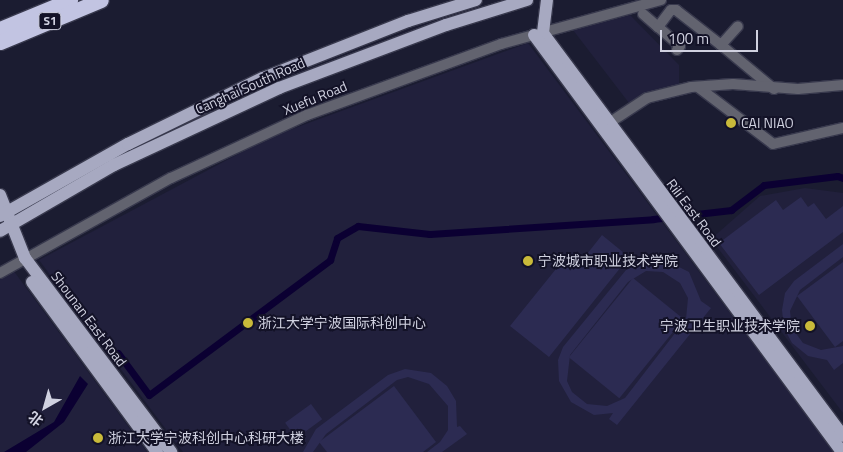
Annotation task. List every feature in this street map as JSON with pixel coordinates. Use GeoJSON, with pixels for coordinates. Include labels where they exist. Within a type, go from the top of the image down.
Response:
{"type":"FeatureCollection","features":[{"type":"Feature","properties":{"kind":"highway","name":"S1"},"geometry":{"type":"LineString","coordinates":[[0,29],[70,0]]}},
{"type":"Feature","properties":{"kind":"highway","name":"S1"},"geometry":{"type":"LineString","coordinates":[[0,42],[100,0]]}},
{"type":"Feature","properties":{"kind":"main road","name":"Canghai South Road"},"geometry":{"type":"LineString","coordinates":[[4,222],[128,144],[263,78],[408,21],[476,0]]}},
{"type":"Feature","properties":{"kind":"main road","name":"Canghai South Road"},"geometry":{"type":"LineString","coordinates":[[4,222],[114,165],[279,88],[446,25],[526,0]]}},
{"type":"Feature","properties":{"kind":"main road"},"geometry":{"type":"LineString","coordinates":[[538,34],[547,0]]}},
{"type":"Feature","properties":{"kind":"main road","name":"Rili East Road"},"geometry":{"type":"LineString","coordinates":[[538,34],[609,123],[666,207]]}},
{"type":"Feature","properties":{"kind":"main road","name":"Rili East Road"},"geometry":{"type":"LineString","coordinates":[[538,34],[666,207],[842,452]]}},
{"type":"Feature","properties":{"kind":"main road","name":"Shounan East Road"},"geometry":{"type":"LineString","coordinates":[[0,195],[4,222],[21,260],[157,452]]}},
{"type":"Feature","properties":{"kind":"main road","name":"Rili East Road"},"geometry":{"type":"LineString","coordinates":[[681,228],[843,436]]}},
{"type":"Feature","properties":{"kind":"main road","name":"Shounan East Road"},"geometry":{"type":"LineString","coordinates":[[21,260],[171,452]]}},
{"type":"Feature","properties":{"kind":"street","name":"Xuefu Road"},"geometry":{"type":"LineString","coordinates":[[0,272],[94,218],[237,146],[391,82],[538,34],[660,0]]}},
{"type":"Feature","properties":{"kind":"street"},"geometry":{"type":"LineString","coordinates":[[658,27],[671,10],[676,10],[774,89]]}},
{"type":"Feature","properties":{"kind":"street"},"geometry":{"type":"LineString","coordinates":[[642,14],[680,46],[677,50]]}},
{"type":"Feature","properties":{"kind":"street"},"geometry":{"type":"LineString","coordinates":[[721,45],[738,26]]}},
{"type":"Feature","properties":{"kind":"street"},"geometry":{"type":"LineString","coordinates":[[609,123],[647,98],[698,86],[733,84],[774,89],[832,88],[843,85]]}},
{"type":"Feature","properties":{"kind":"street"},"geometry":{"type":"LineString","coordinates":[[698,86],[773,144],[843,128]]}},
{"type":"Feature","properties":{"kind":"shaded area"},"geometry":{"type":"Polygon","coordinates":[[[630,15],[679,65],[679,85],[629,103],[573,30],[630,15]]]}},
{"type":"Feature","properties":{"kind":"shaded area"},"geometry":{"type":"Polygon","coordinates":[[[528,43],[834,452],[183,452],[39,260],[270,137],[528,43]]]}},
{"type":"Feature","properties":{"kind":"shaded area","name":"宁波卫生职业技术学院"},"geometry":{"type":"Polygon","coordinates":[[[805,188],[843,193],[843,413],[711,239],[760,196],[805,188]]]}},
{"type":"Feature","properties":{"kind":"shaded area"},"geometry":{"type":"Polygon","coordinates":[[[801,197],[808,207],[814,203],[826,219],[843,206],[843,232],[759,295],[719,243],[776,200],[783,210],[801,197]]]}},
{"type":"Feature","properties":{"kind":"shaded area"},"geometry":{"type":"Polygon","coordinates":[[[602,235],[629,257],[549,357],[510,326],[564,259],[576,268],[602,235]]]}},
{"type":"Feature","properties":{"kind":"shaded area"},"geometry":{"type":"Polygon","coordinates":[[[843,244],[843,257],[800,290],[790,311],[792,328],[803,343],[821,350],[843,346],[843,363],[834,370],[827,360],[808,356],[792,343],[784,328],[782,310],[785,293],[794,281],[843,244]]]}},
{"type":"Feature","properties":{"kind":"shaded area"},"geometry":{"type":"Polygon","coordinates":[[[665,260],[689,272],[701,301],[711,308],[617,425],[609,419],[613,413],[594,415],[571,402],[559,381],[558,360],[563,347],[626,270],[642,262],[665,260]],[[646,271],[628,282],[570,355],[567,381],[572,392],[587,404],[607,406],[625,398],[686,319],[688,298],[680,283],[663,272],[646,271]]]}},
{"type":"Feature","properties":{"kind":"shaded area"},"geometry":{"type":"Polygon","coordinates":[[[843,262],[843,341],[835,347],[797,296],[843,262]]]}},
{"type":"Feature","properties":{"kind":"shaded area"},"geometry":{"type":"Polygon","coordinates":[[[13,270],[147,452],[0,452],[0,278],[13,270]]]}},
{"type":"Feature","properties":{"kind":"shaded area"},"geometry":{"type":"Polygon","coordinates":[[[633,278],[684,319],[619,398],[569,357],[633,278]]]}},
{"type":"Feature","properties":{"kind":"shaded area"},"geometry":{"type":"Polygon","coordinates":[[[405,369],[431,373],[447,386],[456,401],[457,427],[460,426],[467,434],[442,452],[427,452],[440,442],[448,430],[448,406],[429,384],[408,377],[397,380],[326,434],[313,452],[303,452],[316,429],[388,375],[405,369]]]}},
{"type":"Feature","properties":{"kind":"shaded area"},"geometry":{"type":"Polygon","coordinates":[[[80,376],[88,384],[64,422],[26,452],[4,452],[54,422],[80,376]]]}},
{"type":"Feature","properties":{"kind":"shaded area"},"geometry":{"type":"Polygon","coordinates":[[[394,386],[436,442],[423,452],[327,452],[319,442],[394,386]]]}},
{"type":"Feature","properties":{"kind":"shaded area"},"geometry":{"type":"Polygon","coordinates":[[[311,404],[322,419],[296,438],[285,423],[311,404]]]}},
{"type":"Feature","properties":{"kind":"waterway"},"geometry":{"type":"LineString","coordinates":[[118,353],[149,395],[330,260],[337,238],[358,226],[430,234],[653,219],[731,210],[764,185],[837,176],[843,178]]}},
{"type":"Feature","properties":{"kind":"place","name":"CAI NIAO"},"geometry":{"type":"Point","coordinates":[731,123]}},
{"type":"Feature","properties":{"kind":"place","name":"宁波城市职业技术学院"},"geometry":{"type":"Point","coordinates":[528,261]}},
{"type":"Feature","properties":{"kind":"place","name":"浙江大学宁波国际科创中心"},"geometry":{"type":"Point","coordinates":[248,323]}},
{"type":"Feature","properties":{"kind":"place","name":"宁波卫生职业技术学院"},"geometry":{"type":"Point","coordinates":[810,326]}},
{"type":"Feature","properties":{"kind":"place","name":"浙江大学宁波科创中心科研大楼"},"geometry":{"type":"Point","coordinates":[98,438]}}]}
